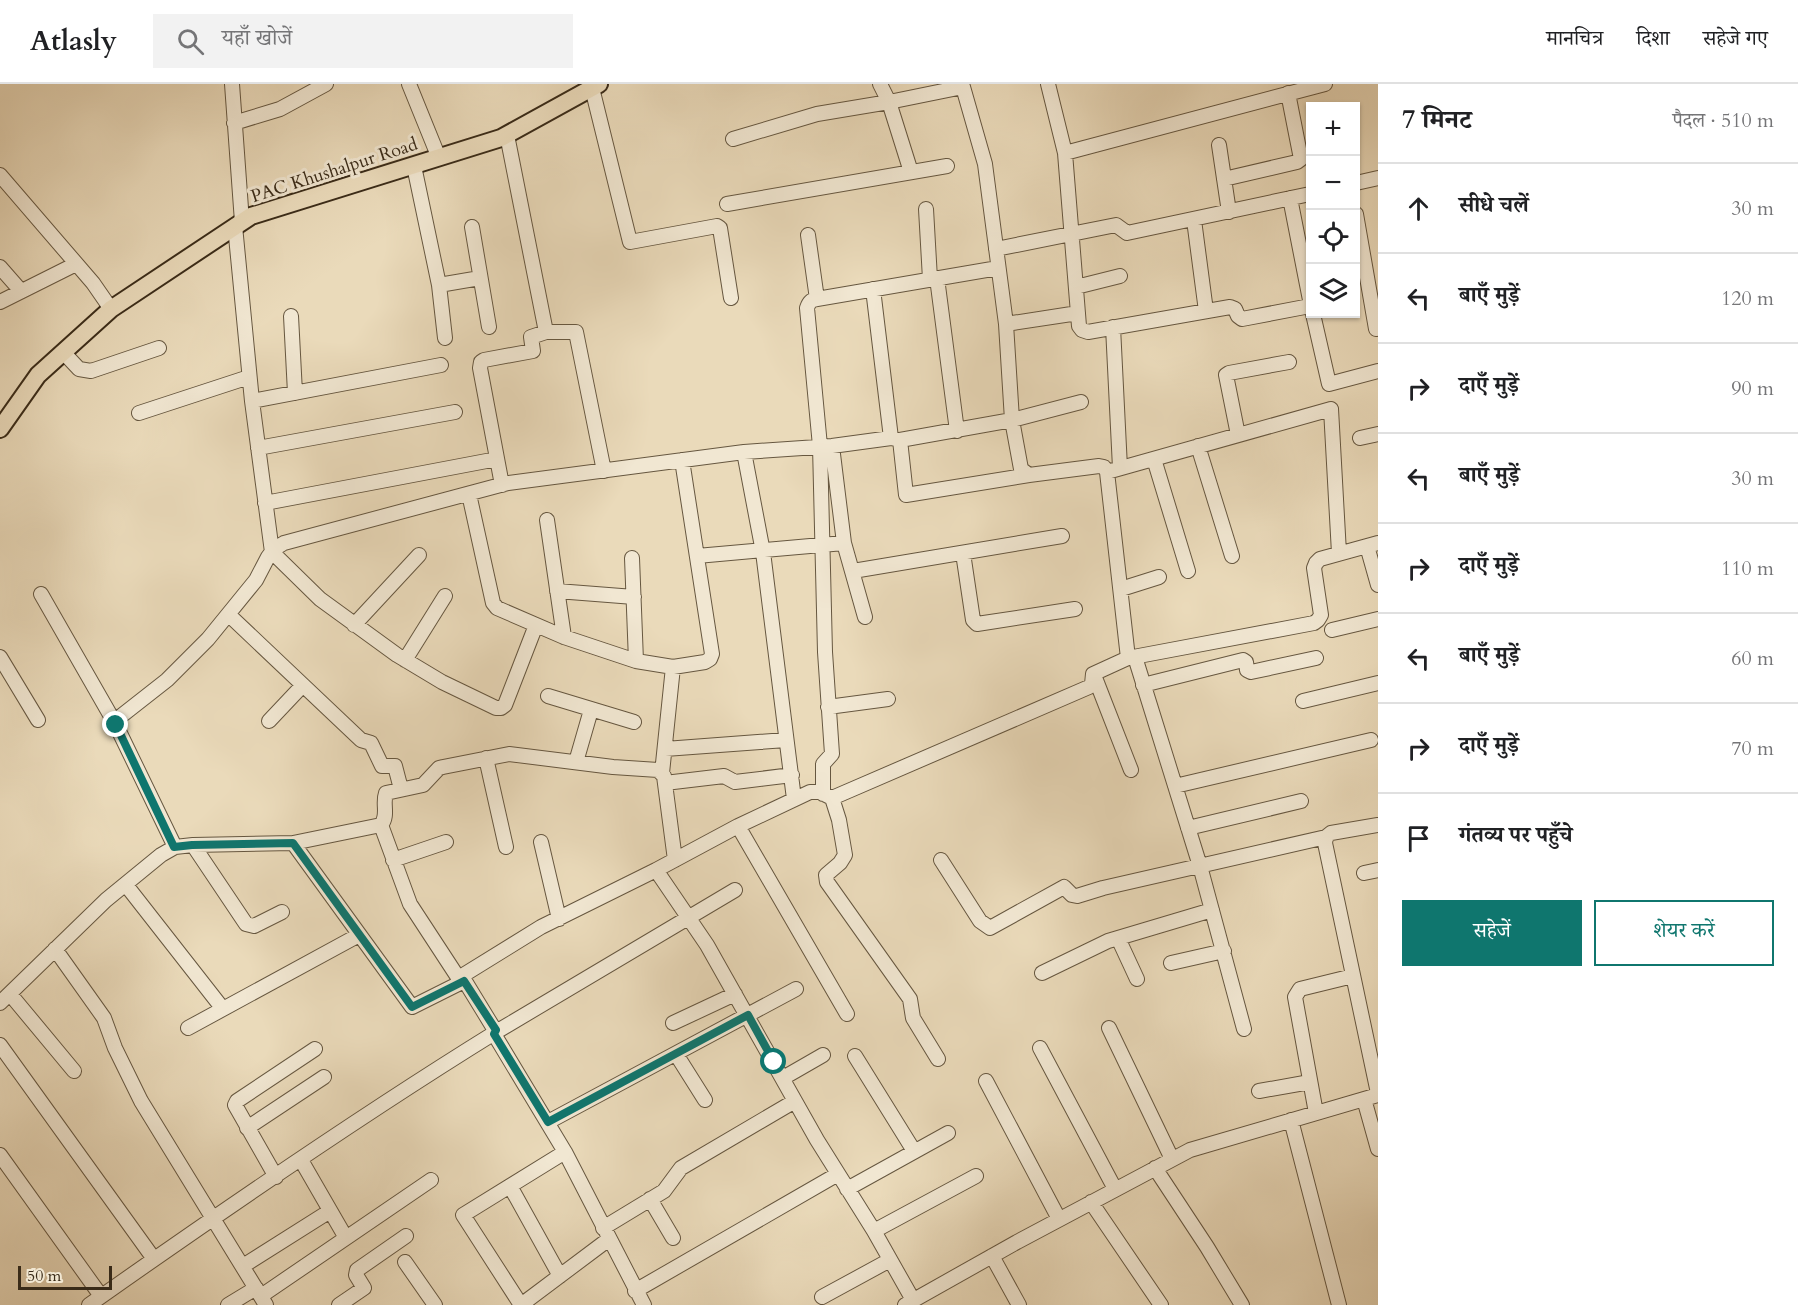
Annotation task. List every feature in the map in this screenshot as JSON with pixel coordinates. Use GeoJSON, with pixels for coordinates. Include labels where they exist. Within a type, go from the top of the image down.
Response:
{"type":"FeatureCollection","features":[{"type":"Feature","properties":{"kind":"main road","name":"PAC Khushalpur Road"},"geometry":{"type":"LineString","coordinates":[[0,429],[38,375],[111,309],[251,216],[507,135],[595,86]]}},
{"type":"Feature","properties":{"kind":"street"},"geometry":{"type":"LineString","coordinates":[[232,84],[249,377],[272,552],[320,599],[405,660],[442,682],[501,708],[505,705],[536,625]]}},
{"type":"Feature","properties":{"kind":"street"},"geometry":{"type":"LineString","coordinates":[[234,123],[270,114],[326,84]]}},
{"type":"Feature","properties":{"kind":"street"},"geometry":{"type":"LineString","coordinates":[[409,84],[440,158]]}},
{"type":"Feature","properties":{"kind":"street"},"geometry":{"type":"LineString","coordinates":[[880,84],[889,102],[911,172]]}},
{"type":"Feature","properties":{"kind":"street"},"geometry":{"type":"LineString","coordinates":[[1048,84],[1065,153],[1079,326],[1082,330],[1088,332],[1233,308],[1242,319],[1306,307]]}},
{"type":"Feature","properties":{"kind":"street"},"geometry":{"type":"LineString","coordinates":[[1065,153],[1271,90],[1288,93],[1325,84]]}},
{"type":"Feature","properties":{"kind":"street"},"geometry":{"type":"LineString","coordinates":[[733,139],[818,114],[889,102],[966,85],[985,164],[1006,324],[1012,420],[1021,469],[1029,475]]}},
{"type":"Feature","properties":{"kind":"street"},"geometry":{"type":"LineString","coordinates":[[595,86],[630,242],[717,226],[720,228],[731,298]]}},
{"type":"Feature","properties":{"kind":"street"},"geometry":{"type":"LineString","coordinates":[[1224,179],[1297,162],[1301,159],[1288,93]]}},
{"type":"Feature","properties":{"kind":"street"},"geometry":{"type":"LineString","coordinates":[[507,135],[546,332]]}},
{"type":"Feature","properties":{"kind":"street"},"geometry":{"type":"LineString","coordinates":[[1219,145],[1229,212]]}},
{"type":"Feature","properties":{"kind":"street"},"geometry":{"type":"LineString","coordinates":[[414,166],[440,285],[445,338]]}},
{"type":"Feature","properties":{"kind":"street"},"geometry":{"type":"LineString","coordinates":[[727,204],[947,166]]}},
{"type":"Feature","properties":{"kind":"street"},"geometry":{"type":"LineString","coordinates":[[0,176],[93,283],[111,309]]}},
{"type":"Feature","properties":{"kind":"street"},"geometry":{"type":"LineString","coordinates":[[1360,182],[1378,178]]}},
{"type":"Feature","properties":{"kind":"street"},"geometry":{"type":"LineString","coordinates":[[996,249],[1116,225],[1127,233],[1306,195]]}},
{"type":"Feature","properties":{"kind":"street"},"geometry":{"type":"LineString","coordinates":[[1290,198],[1306,276]]}},
{"type":"Feature","properties":{"kind":"street"},"geometry":{"type":"LineString","coordinates":[[926,209],[957,431]]}},
{"type":"Feature","properties":{"kind":"street"},"geometry":{"type":"LineString","coordinates":[[1194,220],[1206,311]]}},
{"type":"Feature","properties":{"kind":"street"},"geometry":{"type":"LineString","coordinates":[[472,227],[489,327]]}},
{"type":"Feature","properties":{"kind":"street"},"geometry":{"type":"LineString","coordinates":[[808,235],[817,299]]}},
{"type":"Feature","properties":{"kind":"street"},"geometry":{"type":"LineString","coordinates":[[1360,237],[1376,329]]}},
{"type":"Feature","properties":{"kind":"street"},"geometry":{"type":"LineString","coordinates":[[0,302],[76,264]]}},
{"type":"Feature","properties":{"kind":"street"},"geometry":{"type":"LineString","coordinates":[[0,267],[21,291]]}},
{"type":"Feature","properties":{"kind":"street"},"geometry":{"type":"LineString","coordinates":[[865,617],[843,543],[826,446],[807,308],[811,300],[998,268]]}},
{"type":"Feature","properties":{"kind":"street"},"geometry":{"type":"LineString","coordinates":[[1076,287],[1120,276]]}},
{"type":"Feature","properties":{"kind":"street"},"geometry":{"type":"LineString","coordinates":[[440,285],[480,278]]}},
{"type":"Feature","properties":{"kind":"street"},"geometry":{"type":"LineString","coordinates":[[873,289],[906,495],[1099,466],[1114,470],[1331,409]]}},
{"type":"Feature","properties":{"kind":"street"},"geometry":{"type":"LineString","coordinates":[[1006,324],[1078,314]]}},
{"type":"Feature","properties":{"kind":"street"},"geometry":{"type":"LineString","coordinates":[[291,316],[295,393]]}},
{"type":"Feature","properties":{"kind":"street"},"geometry":{"type":"LineString","coordinates":[[1314,318],[1329,384],[1339,554]]}},
{"type":"Feature","properties":{"kind":"street"},"geometry":{"type":"LineString","coordinates":[[1113,327],[1114,470],[1121,589],[1132,657],[1200,866],[1245,1029]]}},
{"type":"Feature","properties":{"kind":"street"},"geometry":{"type":"LineString","coordinates":[[502,485],[480,368],[481,363],[484,360],[533,351],[531,337],[546,332],[576,332],[604,471]]}},
{"type":"Feature","properties":{"kind":"street"},"geometry":{"type":"LineString","coordinates":[[63,352],[79,369],[91,371],[159,348]]}},
{"type":"Feature","properties":{"kind":"street"},"geometry":{"type":"LineString","coordinates":[[1238,435],[1226,375],[1288,362]]}},
{"type":"Feature","properties":{"kind":"street"},"geometry":{"type":"LineString","coordinates":[[252,401],[441,365]]}},
{"type":"Feature","properties":{"kind":"street"},"geometry":{"type":"LineString","coordinates":[[1329,384],[1378,371]]}},
{"type":"Feature","properties":{"kind":"street"},"geometry":{"type":"LineString","coordinates":[[139,413],[249,377]]}},
{"type":"Feature","properties":{"kind":"street"},"geometry":{"type":"LineString","coordinates":[[116,725],[116,720],[121,714],[167,680],[229,615],[256,580],[272,552],[284,543],[502,485],[744,452],[826,446],[957,431],[1012,420],[1081,402]]}},
{"type":"Feature","properties":{"kind":"street"},"geometry":{"type":"LineString","coordinates":[[258,448],[455,412]]}},
{"type":"Feature","properties":{"kind":"street"},"geometry":{"type":"LineString","coordinates":[[1360,438],[1378,434]]}},
{"type":"Feature","properties":{"kind":"street"},"geometry":{"type":"LineString","coordinates":[[826,446],[822,546],[825,652],[832,754],[823,764],[827,796],[839,820],[845,855],[840,863],[826,875],[827,882],[910,999],[913,1018],[938,1059]]}},
{"type":"Feature","properties":{"kind":"street"},"geometry":{"type":"LineString","coordinates":[[1198,446],[1232,556]]}},
{"type":"Feature","properties":{"kind":"street"},"geometry":{"type":"LineString","coordinates":[[744,452],[763,552],[794,800]]}},
{"type":"Feature","properties":{"kind":"street"},"geometry":{"type":"LineString","coordinates":[[265,503],[497,459]]}},
{"type":"Feature","properties":{"kind":"street"},"geometry":{"type":"LineString","coordinates":[[1154,459],[1188,571]]}},
{"type":"Feature","properties":{"kind":"street"},"geometry":{"type":"LineString","coordinates":[[469,494],[493,603],[502,612],[636,661],[673,667],[705,662],[712,654],[682,460]]}},
{"type":"Feature","properties":{"kind":"street"},"geometry":{"type":"LineString","coordinates":[[546,520],[564,636]]}},
{"type":"Feature","properties":{"kind":"street"},"geometry":{"type":"LineString","coordinates":[[853,571],[1062,536]]}},
{"type":"Feature","properties":{"kind":"street"},"geometry":{"type":"LineString","coordinates":[[697,556],[763,552],[843,543]]}},
{"type":"Feature","properties":{"kind":"street"},"geometry":{"type":"LineString","coordinates":[[1093,674],[1132,657],[1318,620],[1321,615],[1314,568],[1320,559],[1373,544],[1378,585]]}},
{"type":"Feature","properties":{"kind":"street"},"geometry":{"type":"LineString","coordinates":[[963,553],[973,620],[977,624],[1075,609]]}},
{"type":"Feature","properties":{"kind":"street"},"geometry":{"type":"LineString","coordinates":[[354,625],[418,555]]}},
{"type":"Feature","properties":{"kind":"street"},"geometry":{"type":"LineString","coordinates":[[632,558],[636,661]]}},
{"type":"Feature","properties":{"kind":"street"},"geometry":{"type":"LineString","coordinates":[[1121,589],[1159,577]]}},
{"type":"Feature","properties":{"kind":"street"},"geometry":{"type":"LineString","coordinates":[[557,591],[634,597]]}},
{"type":"Feature","properties":{"kind":"street"},"geometry":{"type":"LineString","coordinates":[[41,594],[116,725],[174,847]]}},
{"type":"Feature","properties":{"kind":"street"},"geometry":{"type":"LineString","coordinates":[[405,660],[446,596]]}},
{"type":"Feature","properties":{"kind":"street"},"geometry":{"type":"LineString","coordinates":[[229,615],[361,740],[370,743],[382,766],[395,766],[400,789]]}},
{"type":"Feature","properties":{"kind":"street"},"geometry":{"type":"LineString","coordinates":[[1332,630],[1378,619]]}},
{"type":"Feature","properties":{"kind":"street"},"geometry":{"type":"LineString","coordinates":[[0,657],[38,720]]}},
{"type":"Feature","properties":{"kind":"street"},"geometry":{"type":"LineString","coordinates":[[1143,685],[1243,660],[1246,662],[1247,670],[1251,672],[1316,658]]}},
{"type":"Feature","properties":{"kind":"street"},"geometry":{"type":"LineString","coordinates":[[673,667],[663,778],[675,860]]}},
{"type":"Feature","properties":{"kind":"street"},"geometry":{"type":"LineString","coordinates":[[1093,674],[1131,770]]}},
{"type":"Feature","properties":{"kind":"street"},"geometry":{"type":"LineString","coordinates":[[293,843],[412,1007],[462,982],[465,974],[541,927],[738,826],[810,792],[815,791],[827,796],[1089,687],[1092,684],[1093,674]]}},
{"type":"Feature","properties":{"kind":"street"},"geometry":{"type":"LineString","coordinates":[[1303,701],[1378,683]]}},
{"type":"Feature","properties":{"kind":"street"},"geometry":{"type":"LineString","coordinates":[[269,721],[303,685]]}},
{"type":"Feature","properties":{"kind":"street"},"geometry":{"type":"LineString","coordinates":[[548,696],[634,723]]}},
{"type":"Feature","properties":{"kind":"street"},"geometry":{"type":"LineString","coordinates":[[828,707],[888,699]]}},
{"type":"Feature","properties":{"kind":"street"},"geometry":{"type":"LineString","coordinates":[[576,762],[591,710]]}},
{"type":"Feature","properties":{"kind":"street"},"geometry":{"type":"LineString","coordinates":[[1175,786],[1371,740]]}},
{"type":"Feature","properties":{"kind":"street"},"geometry":{"type":"LineString","coordinates":[[664,749],[786,741]]}},
{"type":"Feature","properties":{"kind":"street"},"geometry":{"type":"LineString","coordinates":[[74,1071],[5,998],[106,900],[174,847],[293,843],[381,825],[386,817],[386,794],[423,785],[439,768],[509,753],[658,770],[663,778]]}},
{"type":"Feature","properties":{"kind":"street"},"geometry":{"type":"LineString","coordinates":[[486,758],[506,847]]}},
{"type":"Feature","properties":{"kind":"street"},"geometry":{"type":"LineString","coordinates":[[663,778],[724,776],[735,782],[792,775]]}},
{"type":"Feature","properties":{"kind":"street"},"geometry":{"type":"LineString","coordinates":[[1188,828],[1301,801]]}},
{"type":"Feature","properties":{"kind":"street"},"geometry":{"type":"LineString","coordinates":[[381,825],[400,881],[415,915],[495,1033],[548,1122],[637,1300],[838,1174]]}},
{"type":"Feature","properties":{"kind":"street"},"geometry":{"type":"LineString","coordinates":[[941,860],[980,921],[984,926],[990,928],[1064,887],[1072,895],[1077,896],[1326,837],[1331,833],[1378,825]]}},
{"type":"Feature","properties":{"kind":"street"},"geometry":{"type":"LineString","coordinates":[[738,826],[847,1014]]}},
{"type":"Feature","properties":{"kind":"street"},"geometry":{"type":"LineString","coordinates":[[656,870],[707,945],[748,1015],[795,1101],[874,1231],[909,1303],[1059,1219],[1190,1150],[1378,1094],[1325,843],[1326,837]]}},
{"type":"Feature","properties":{"kind":"street"},"geometry":{"type":"LineString","coordinates":[[393,860],[446,842]]}},
{"type":"Feature","properties":{"kind":"street"},"geometry":{"type":"LineString","coordinates":[[541,842],[559,919]]}},
{"type":"Feature","properties":{"kind":"street"},"geometry":{"type":"LineString","coordinates":[[192,845],[246,924],[254,926],[282,912]]}},
{"type":"Feature","properties":{"kind":"street"},"geometry":{"type":"LineString","coordinates":[[126,885],[223,1009]]}},
{"type":"Feature","properties":{"kind":"street"},"geometry":{"type":"LineString","coordinates":[[89,1305],[301,1160],[495,1033],[735,890]]}},
{"type":"Feature","properties":{"kind":"street"},"geometry":{"type":"LineString","coordinates":[[1042,974],[1094,946],[1212,910]]}},
{"type":"Feature","properties":{"kind":"street"},"geometry":{"type":"LineString","coordinates":[[188,1028],[358,935]]}},
{"type":"Feature","properties":{"kind":"street"},"geometry":{"type":"LineString","coordinates":[[1118,938],[1137,979]]}},
{"type":"Feature","properties":{"kind":"street"},"geometry":{"type":"LineString","coordinates":[[55,949],[104,1018],[115,1048],[141,1101],[261,1296]]}},
{"type":"Feature","properties":{"kind":"street"},"geometry":{"type":"LineString","coordinates":[[1171,963],[1224,951]]}},
{"type":"Feature","properties":{"kind":"street"},"geometry":{"type":"LineString","coordinates":[[1316,1113],[1295,997],[1300,989],[1353,976]]}},
{"type":"Feature","properties":{"kind":"street"},"geometry":{"type":"LineString","coordinates":[[548,1122],[796,989]]}},
{"type":"Feature","properties":{"kind":"street"},"geometry":{"type":"LineString","coordinates":[[673,1023],[735,994]]}},
{"type":"Feature","properties":{"kind":"street"},"geometry":{"type":"LineString","coordinates":[[1109,1028],[1172,1159]]}},
{"type":"Feature","properties":{"kind":"street"},"geometry":{"type":"LineString","coordinates":[[0,1045],[154,1259]]}},
{"type":"Feature","properties":{"kind":"street"},"geometry":{"type":"LineString","coordinates":[[1040,1048],[1116,1189]]}},
{"type":"Feature","properties":{"kind":"street"},"geometry":{"type":"LineString","coordinates":[[276,1177],[236,1108],[237,1101],[315,1049]]}},
{"type":"Feature","properties":{"kind":"street"},"geometry":{"type":"LineString","coordinates":[[676,1053],[705,1100]]}},
{"type":"Feature","properties":{"kind":"street"},"geometry":{"type":"LineString","coordinates":[[783,1078],[823,1055]]}},
{"type":"Feature","properties":{"kind":"street"},"geometry":{"type":"LineString","coordinates":[[855,1056],[915,1151]]}},
{"type":"Feature","properties":{"kind":"street"},"geometry":{"type":"LineString","coordinates":[[247,1128],[324,1077]]}},
{"type":"Feature","properties":{"kind":"street"},"geometry":{"type":"LineString","coordinates":[[986,1081],[1059,1219]]}},
{"type":"Feature","properties":{"kind":"street"},"geometry":{"type":"LineString","coordinates":[[1258,1092],[1310,1082]]}},
{"type":"Feature","properties":{"kind":"street"},"geometry":{"type":"LineString","coordinates":[[1364,1099],[1378,1149]]}},
{"type":"Feature","properties":{"kind":"street"},"geometry":{"type":"LineString","coordinates":[[565,1152],[463,1215],[521,1305],[560,1276],[606,1234],[650,1199],[668,1188],[674,1175],[681,1168],[795,1101]]}},
{"type":"Feature","properties":{"kind":"street"},"geometry":{"type":"LineString","coordinates":[[1291,1120],[1339,1305]]}},
{"type":"Feature","properties":{"kind":"street"},"geometry":{"type":"LineString","coordinates":[[847,1188],[948,1133]]}},
{"type":"Feature","properties":{"kind":"street"},"geometry":{"type":"LineString","coordinates":[[0,1155],[101,1296]]}},
{"type":"Feature","properties":{"kind":"street"},"geometry":{"type":"LineString","coordinates":[[301,1160],[346,1238]]}},
{"type":"Feature","properties":{"kind":"street"},"geometry":{"type":"LineString","coordinates":[[1155,1168],[1242,1305]]}},
{"type":"Feature","properties":{"kind":"street"},"geometry":{"type":"LineString","coordinates":[[874,1231],[976,1176]]}},
{"type":"Feature","properties":{"kind":"street"},"geometry":{"type":"LineString","coordinates":[[228,1305],[261,1296],[432,1180]]}},
{"type":"Feature","properties":{"kind":"street"},"geometry":{"type":"LineString","coordinates":[[510,1186],[560,1276]]}},
{"type":"Feature","properties":{"kind":"street"},"geometry":{"type":"LineString","coordinates":[[650,1199],[673,1238]]}},
{"type":"Feature","properties":{"kind":"street"},"geometry":{"type":"LineString","coordinates":[[1091,1202],[1161,1305]]}},
{"type":"Feature","properties":{"kind":"street"},"geometry":{"type":"LineString","coordinates":[[243,1266],[330,1211]]}},
{"type":"Feature","properties":{"kind":"street"},"geometry":{"type":"LineString","coordinates":[[339,1305],[364,1288],[356,1275],[357,1270],[406,1236]]}},
{"type":"Feature","properties":{"kind":"street"},"geometry":{"type":"LineString","coordinates":[[992,1256],[1019,1305]]}},
{"type":"Feature","properties":{"kind":"street"},"geometry":{"type":"LineString","coordinates":[[822,1297],[890,1260]]}},
{"type":"Feature","properties":{"kind":"street"},"geometry":{"type":"LineString","coordinates":[[405,1262],[435,1305]]}},
{"type":"Feature","properties":{"kind":"route"},"geometry":{"type":"LineString","coordinates":[[116,725],[174,847],[293,843],[412,1007],[464,981],[496,1030],[494,1034],[548,1122],[748,1015],[774,1062]]}}]}
